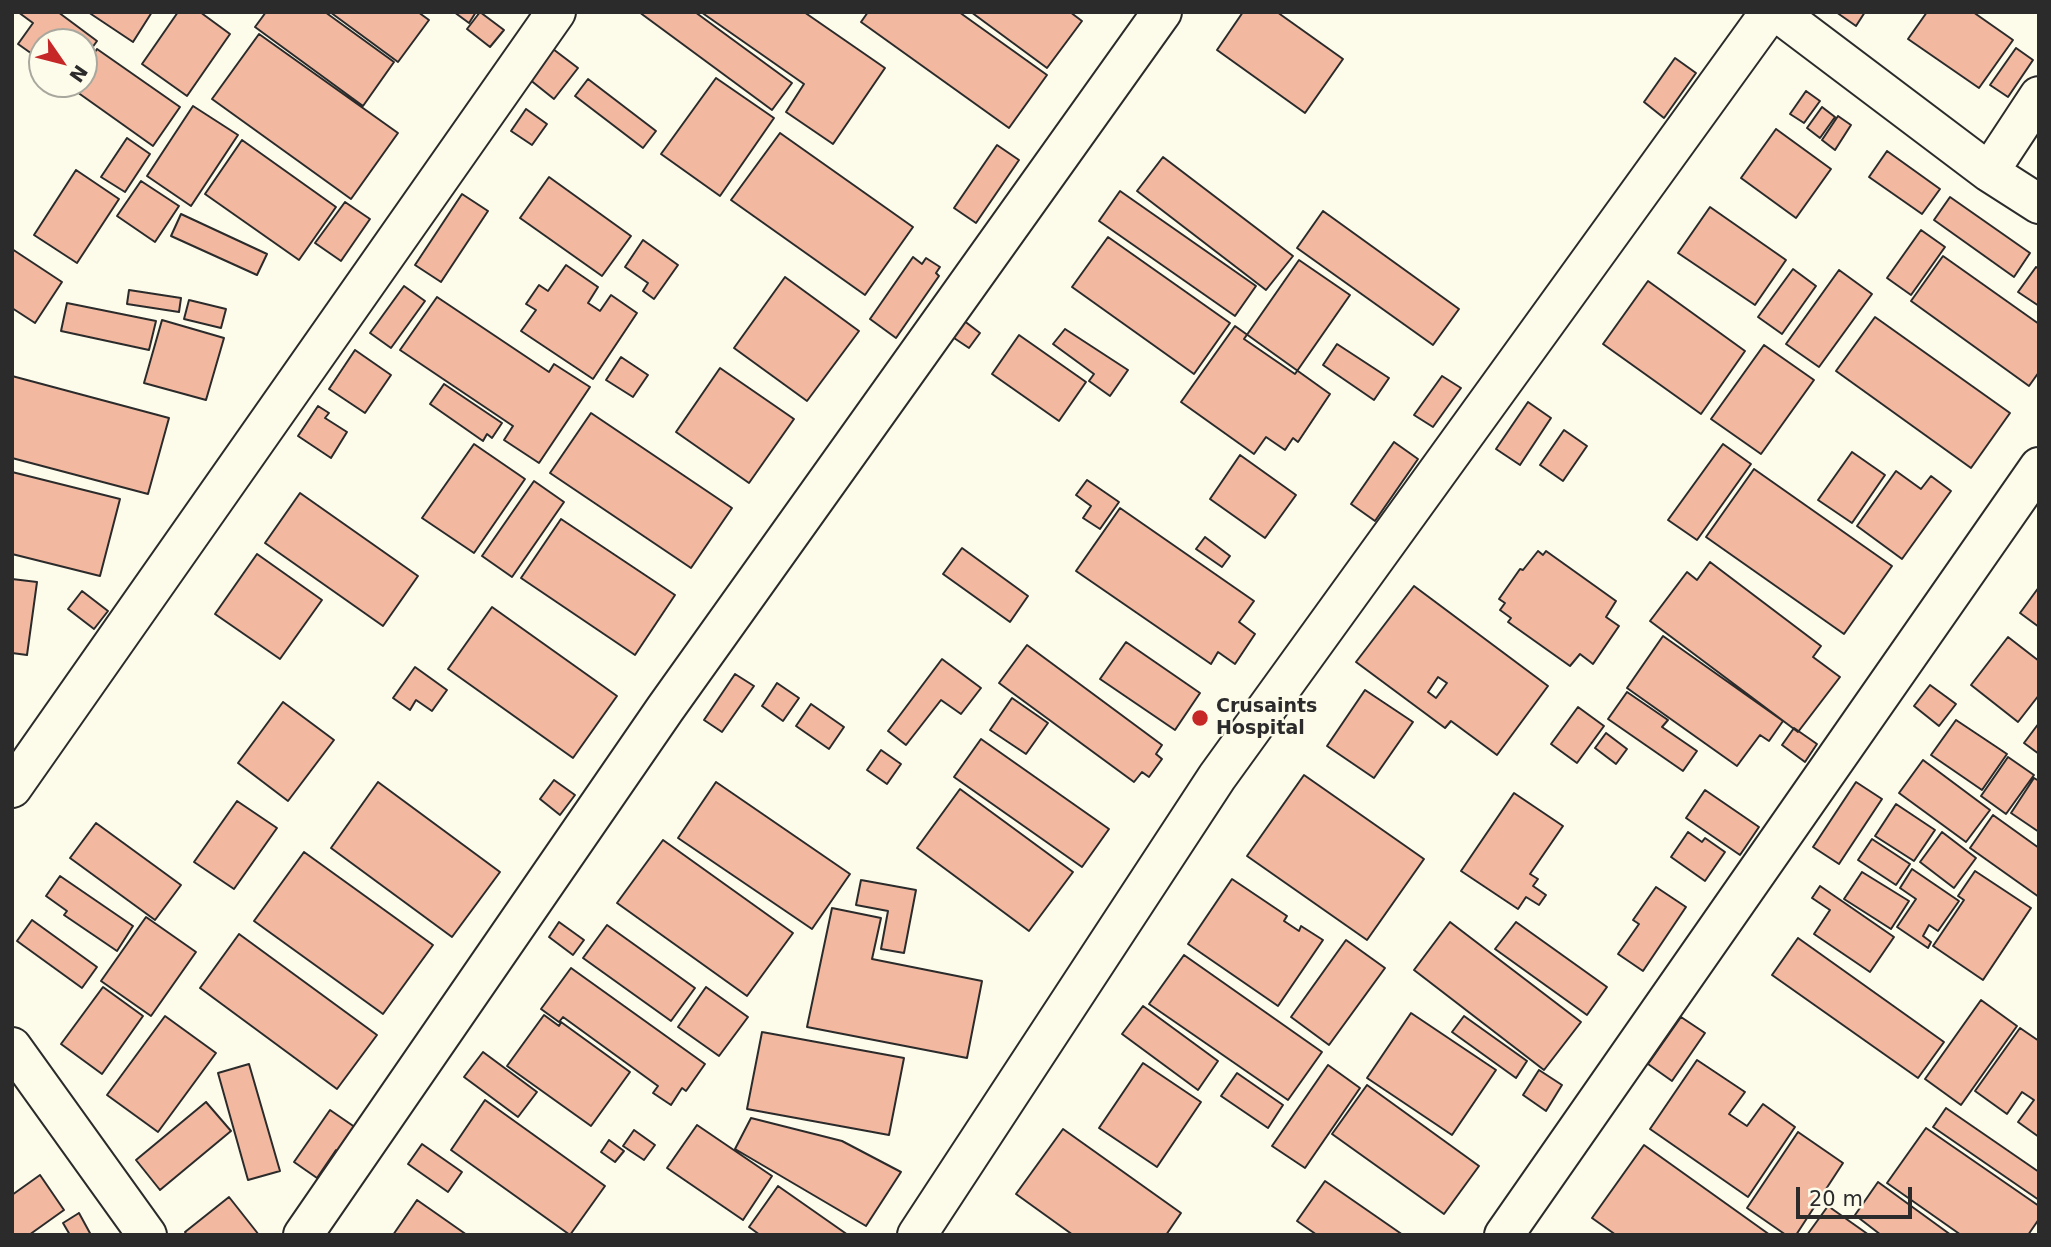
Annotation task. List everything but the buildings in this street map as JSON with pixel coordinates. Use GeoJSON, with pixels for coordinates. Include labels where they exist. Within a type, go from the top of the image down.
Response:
{"type":"FeatureCollection","features":[{"type":"Feature","properties":{"kind":"street"},"geometry":{"type":"LineString","coordinates":[[12,788],[556,12]]}},
{"type":"Feature","properties":{"kind":"street"},"geometry":{"type":"LineString","coordinates":[[303,1235],[665,709],[1162,12]]}},
{"type":"Feature","properties":{"kind":"street"},"geometry":{"type":"LineString","coordinates":[[917,1235],[1217,777],[1770,12]]}},
{"type":"Feature","properties":{"kind":"street"},"geometry":{"type":"LineString","coordinates":[[1777,12],[1989,172],[2039,204]]}},
{"type":"Feature","properties":{"kind":"street"},"geometry":{"type":"LineString","coordinates":[[1989,172],[2039,96]]}},
{"type":"Feature","properties":{"kind":"street"},"geometry":{"type":"LineString","coordinates":[[1504,1235],[2039,467]]}},
{"type":"Feature","properties":{"kind":"street"},"geometry":{"type":"LineString","coordinates":[[12,1047],[147,1235]]}},
{"type":"Feature","properties":{"kind":"place","name":"Crusaints Hospital"},"geometry":{"type":"Point","coordinates":[1200,718]}}]}
